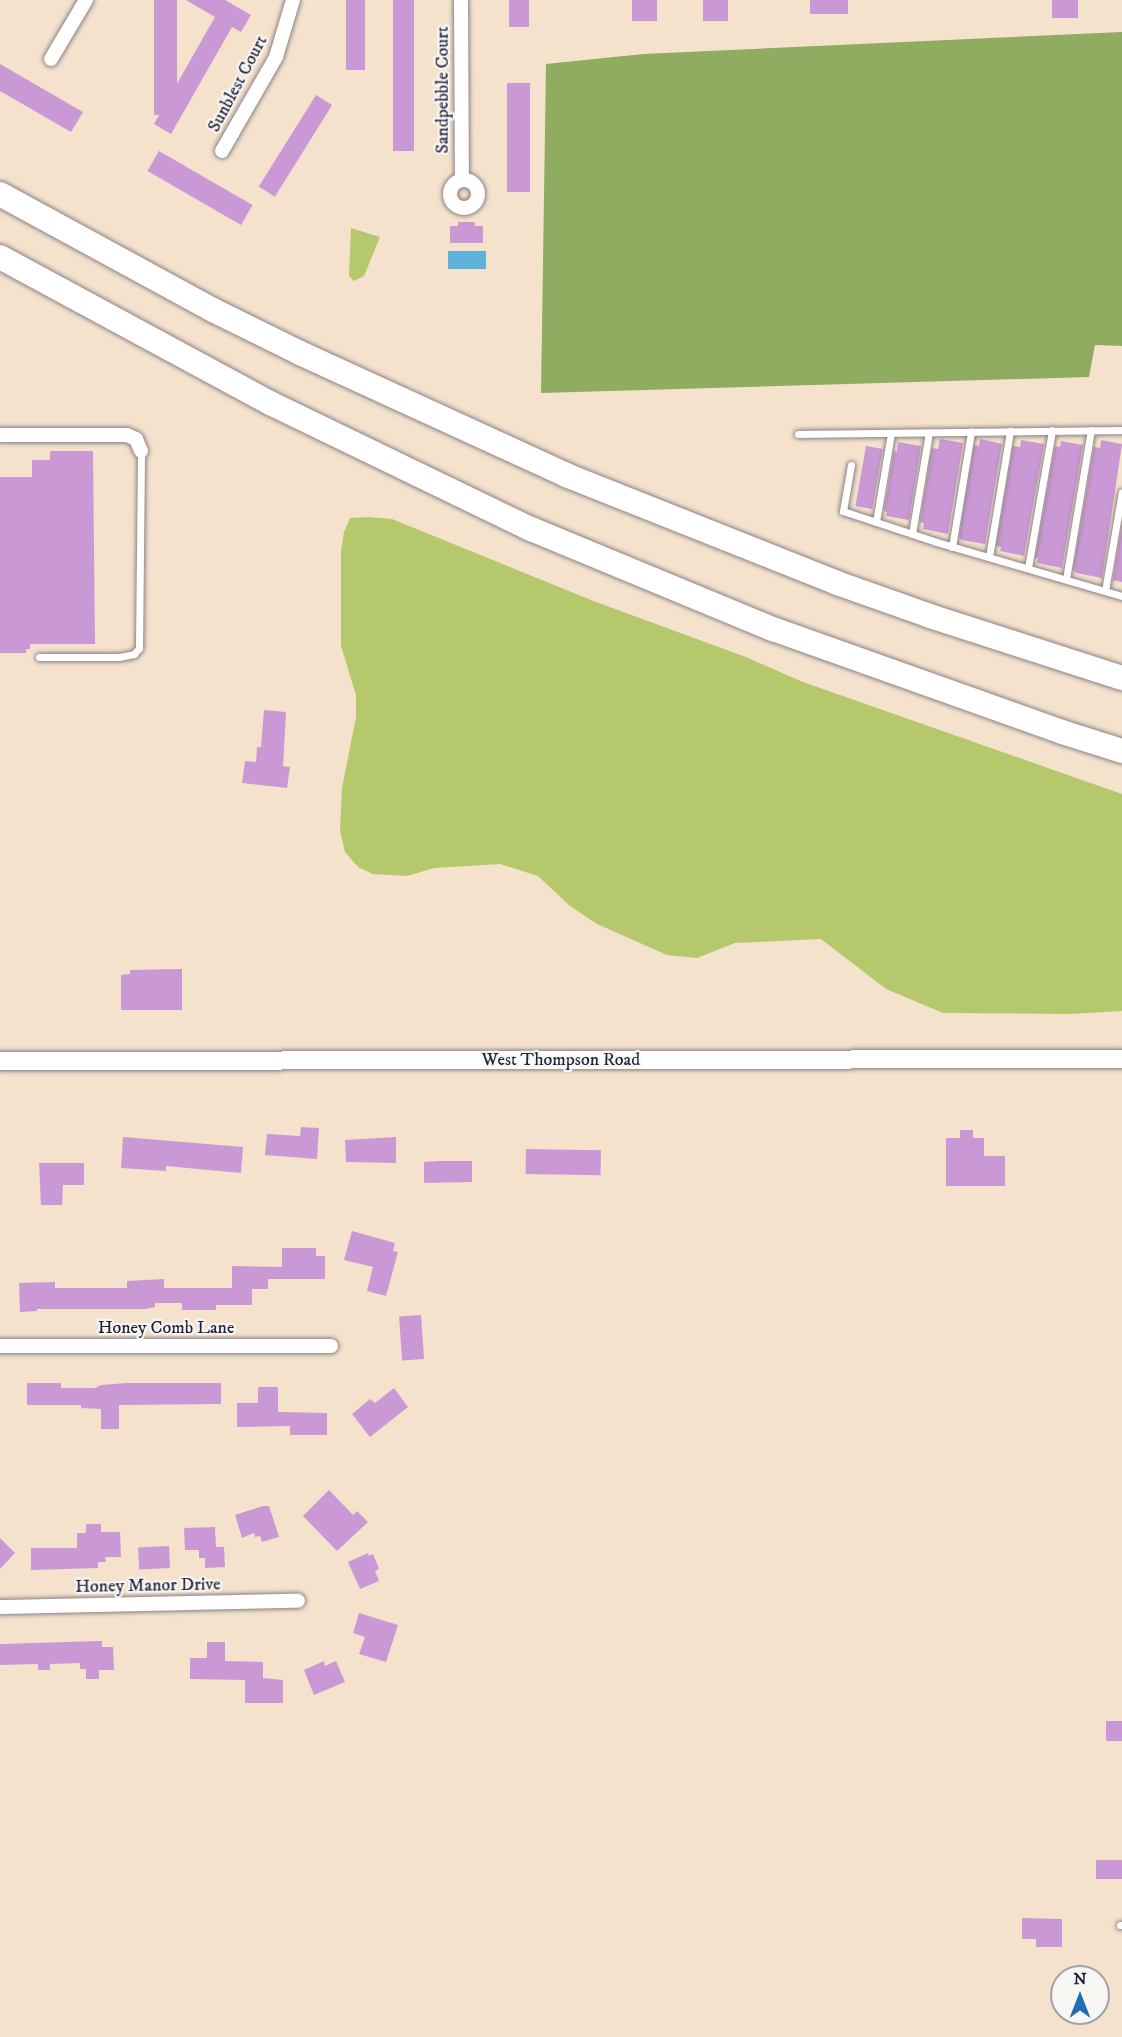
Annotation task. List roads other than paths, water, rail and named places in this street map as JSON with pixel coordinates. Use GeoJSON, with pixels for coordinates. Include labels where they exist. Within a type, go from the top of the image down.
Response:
{"type":"FeatureCollection","features":[{"type":"Feature","properties":{"kind":"highway"},"geometry":{"type":"LineString","coordinates":[[0,194],[146,274],[291,348],[566,475],[848,586],[1122,678]]}},
{"type":"Feature","properties":{"kind":"highway"},"geometry":{"type":"LineString","coordinates":[[0,257],[270,403],[531,529],[689,597],[773,629],[1062,732],[1122,751]]}},
{"type":"Feature","properties":{"kind":"main road","name":"West Thompson Road"},"geometry":{"type":"LineString","coordinates":[[0,1061],[1122,1059]]}},
{"type":"Feature","properties":{"kind":"street"},"geometry":{"type":"LineString","coordinates":[[51,59],[86,0]]}},
{"type":"Feature","properties":{"kind":"street","name":"Sunblest Court"},"geometry":{"type":"LineString","coordinates":[[222,151],[276,57],[293,0]]}},
{"type":"Feature","properties":{"kind":"street","name":"Sandpebble Court"},"geometry":{"type":"LineString","coordinates":[[461,0],[462,180]]}},
{"type":"Feature","properties":{"kind":"street"},"geometry":{"type":"LineString","coordinates":[[0,435],[127,435],[136,440],[141,451]]}},
{"type":"Feature","properties":{"kind":"street","name":"Honey Comb Lane"},"geometry":{"type":"LineString","coordinates":[[0,1346],[331,1346]]}},
{"type":"Feature","properties":{"kind":"street","name":"Honey Manor Drive"},"geometry":{"type":"LineString","coordinates":[[0,1607],[297,1601]]}},
{"type":"Feature","properties":{"kind":"lane"},"geometry":{"type":"LineString","coordinates":[[798,434],[1122,429]]}},
{"type":"Feature","properties":{"kind":"lane"},"geometry":{"type":"LineString","coordinates":[[1028,568],[1052,430]]}},
{"type":"Feature","properties":{"kind":"lane"},"geometry":{"type":"LineString","coordinates":[[1066,579],[1091,430]]}},
{"type":"Feature","properties":{"kind":"lane"},"geometry":{"type":"LineString","coordinates":[[989,557],[1010,431]]}},
{"type":"Feature","properties":{"kind":"lane"},"geometry":{"type":"LineString","coordinates":[[912,534],[929,432]]}},
{"type":"Feature","properties":{"kind":"lane"},"geometry":{"type":"LineString","coordinates":[[951,547],[971,432]]}},
{"type":"Feature","properties":{"kind":"lane"},"geometry":{"type":"LineString","coordinates":[[876,522],[891,433]]}},
{"type":"Feature","properties":{"kind":"lane"},"geometry":{"type":"LineString","coordinates":[[39,657],[119,657],[134,654],[140,648],[141,451]]}},
{"type":"Feature","properties":{"kind":"lane"},"geometry":{"type":"LineString","coordinates":[[851,465],[843,511],[951,547],[1122,596]]}},
{"type":"Feature","properties":{"kind":"lane"},"geometry":{"type":"LineString","coordinates":[[1105,591],[1122,492]]}},
{"type":"Feature","properties":{"kind":"water"},"geometry":{"type":"Polygon","coordinates":[[[448,251],[486,251],[486,269],[448,269],[448,251]]]}}]}
